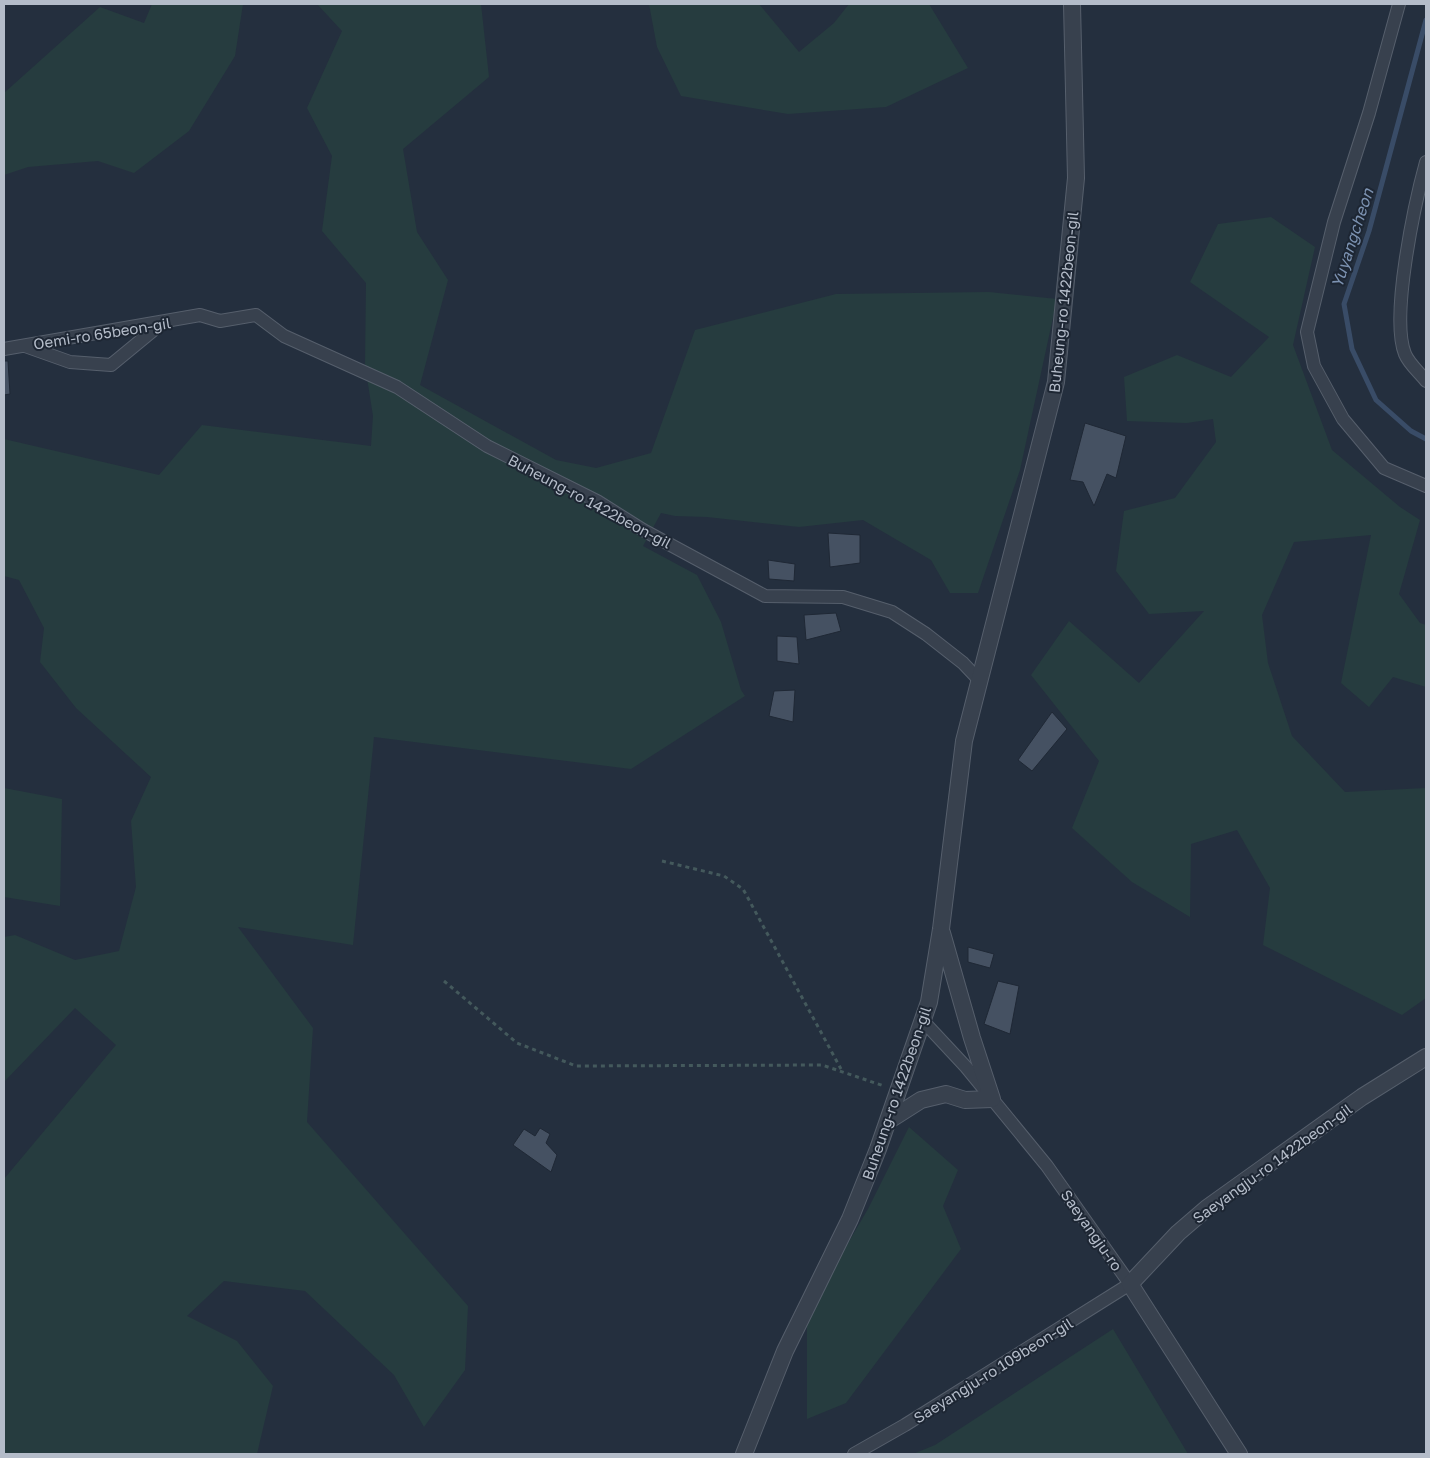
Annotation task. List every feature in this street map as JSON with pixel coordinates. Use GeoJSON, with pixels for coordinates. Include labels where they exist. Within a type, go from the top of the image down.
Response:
{"type":"FeatureCollection","features":[{"type":"Feature","properties":{"kind":"street","name":"Buheung-ro 1422beon-gil"},"geometry":{"type":"LineString","coordinates":[[746,1452],[786,1351],[850,1219],[924,1022],[941,928],[964,741],[1056,382],[1076,178],[1072,4]]}},
{"type":"Feature","properties":{"kind":"street"},"geometry":{"type":"LineString","coordinates":[[1399,4],[1370,113],[1334,222],[1307,332],[1314,366],[1343,419],[1384,468],[1426,486]]}},
{"type":"Feature","properties":{"kind":"street"},"geometry":{"type":"LineString","coordinates":[[1426,162],[1416,196],[1403,285],[1400,328],[1406,355],[1426,381]]}},
{"type":"Feature","properties":{"kind":"street","name":"Buheung-ro 1422beon-gil"},"geometry":{"type":"LineString","coordinates":[[200,315],[220,320],[256,315],[284,336],[397,387],[486,446],[596,501],[643,530],[765,596],[843,597],[892,612],[926,634],[963,663],[980,681]]}},
{"type":"Feature","properties":{"kind":"street","name":"Oemi-ro 65beon-gil"},"geometry":{"type":"LineString","coordinates":[[4,348],[162,323],[200,315]]}},
{"type":"Feature","properties":{"kind":"street"},"geometry":{"type":"LineString","coordinates":[[25,346],[70,362],[111,365],[162,323]]}},
{"type":"Feature","properties":{"kind":"street"},"geometry":{"type":"LineString","coordinates":[[888,1121],[921,1100],[946,1094],[965,1100],[992,1099],[972,1038],[941,928]]}},
{"type":"Feature","properties":{"kind":"street","name":"Saeyangju-ro"},"geometry":{"type":"LineString","coordinates":[[924,1022],[992,1099],[1047,1166],[1130,1284],[1239,1454]]}},
{"type":"Feature","properties":{"kind":"street","name":"Saeyangju-ro 1422beon-gil"},"geometry":{"type":"LineString","coordinates":[[1130,1284],[1206,1208],[1362,1097],[1426,1057]]}},
{"type":"Feature","properties":{"kind":"street","name":"Saeyangju-ro 109beon-gil"},"geometry":{"type":"LineString","coordinates":[[854,1454],[904,1425],[1130,1284]]}},
{"type":"Feature","properties":{"kind":"path"},"geometry":{"type":"LineString","coordinates":[[662,861],[724,876],[743,890],[841,1069]]}},
{"type":"Feature","properties":{"kind":"path"},"geometry":{"type":"LineString","coordinates":[[444,981],[517,1043],[576,1066],[822,1065],[841,1069],[899,1091]]}},
{"type":"Feature","properties":{"kind":"green space"},"geometry":{"type":"Polygon","coordinates":[[[152,4],[243,4],[235,56],[189,131],[134,173],[98,161],[28,167],[4,175],[4,93],[100,7],[144,23],[152,4]]]}},
{"type":"Feature","properties":{"kind":"green space"},"geometry":{"type":"Polygon","coordinates":[[[317,4],[481,4],[489,77],[403,149],[417,232],[448,280],[420,385],[556,460],[596,468],[651,453],[695,330],[836,294],[989,292],[1057,299],[1020,470],[978,593],[950,593],[931,560],[863,520],[799,527],[707,517],[675,516],[661,513],[643,546],[697,575],[721,622],[741,690],[745,696],[631,769],[374,737],[353,945],[238,927],[313,1028],[307,1122],[468,1306],[465,1370],[424,1427],[394,1375],[305,1291],[224,1281],[187,1316],[237,1341],[273,1386],[257,1454],[4,1454],[4,1179],[116,1045],[75,1008],[4,1082],[4,937],[15,935],[75,960],[119,951],[136,887],[131,821],[151,777],[76,708],[40,662],[44,628],[19,580],[4,576],[4,439],[159,475],[202,425],[371,446],[373,416],[365,365],[366,283],[322,231],[332,156],[307,108],[342,31],[317,4]]]}},
{"type":"Feature","properties":{"kind":"green space"},"geometry":{"type":"Polygon","coordinates":[[[649,4],[759,4],[799,52],[834,23],[849,4],[929,4],[968,68],[886,107],[788,114],[681,96],[657,47],[649,4]]]}},
{"type":"Feature","properties":{"kind":"green space"},"geometry":{"type":"Polygon","coordinates":[[[1271,217],[1315,247],[1293,345],[1332,450],[1400,507],[1420,520],[1399,594],[1420,623],[1426,625],[1426,687],[1393,677],[1369,707],[1341,683],[1371,535],[1294,542],[1262,615],[1268,663],[1292,736],[1345,792],[1426,788],[1426,998],[1402,1015],[1263,945],[1270,888],[1237,830],[1191,844],[1190,917],[1132,882],[1072,828],[1099,761],[1031,675],[1069,621],[1139,683],[1204,611],[1149,614],[1116,571],[1124,511],[1175,498],[1216,442],[1213,419],[1187,423],[1127,421],[1124,377],[1177,355],[1231,377],[1269,337],[1190,282],[1218,224],[1271,217]]]}},
{"type":"Feature","properties":{"kind":"green space"},"geometry":{"type":"Polygon","coordinates":[[[4,788],[62,799],[60,906],[4,897],[4,788]]]}},
{"type":"Feature","properties":{"kind":"green space"},"geometry":{"type":"Polygon","coordinates":[[[909,1127],[958,1170],[943,1206],[961,1249],[846,1403],[807,1419],[807,1313],[868,1209],[909,1127]]]}},
{"type":"Feature","properties":{"kind":"green space"},"geometry":{"type":"Polygon","coordinates":[[[1113,1329],[1188,1454],[913,1454],[935,1445],[1113,1329]]]}},
{"type":"Feature","properties":{"kind":"building"},"geometry":{"type":"Polygon","coordinates":[[[4,361],[8,361],[10,394],[4,395],[4,361]]]}},
{"type":"Feature","properties":{"kind":"building"},"geometry":{"type":"Polygon","coordinates":[[[1085,423],[1126,436],[1116,478],[1107,474],[1094,506],[1083,482],[1070,480],[1085,423]]]}},
{"type":"Feature","properties":{"kind":"building"},"geometry":{"type":"Polygon","coordinates":[[[828,533],[860,535],[860,563],[830,567],[828,533]]]}},
{"type":"Feature","properties":{"kind":"building"},"geometry":{"type":"Polygon","coordinates":[[[768,560],[795,564],[794,581],[769,579],[768,560]]]}},
{"type":"Feature","properties":{"kind":"building"},"geometry":{"type":"Polygon","coordinates":[[[836,613],[841,631],[806,640],[804,615],[836,613]]]}},
{"type":"Feature","properties":{"kind":"building"},"geometry":{"type":"Polygon","coordinates":[[[777,636],[797,637],[799,664],[777,661],[777,636]]]}},
{"type":"Feature","properties":{"kind":"building"},"geometry":{"type":"Polygon","coordinates":[[[795,690],[793,722],[769,716],[774,691],[795,690]]]}},
{"type":"Feature","properties":{"kind":"building"},"geometry":{"type":"Polygon","coordinates":[[[1052,712],[1067,729],[1032,771],[1018,760],[1052,712]]]}},
{"type":"Feature","properties":{"kind":"building"},"geometry":{"type":"Polygon","coordinates":[[[968,947],[994,954],[990,968],[968,962],[968,947]]]}},
{"type":"Feature","properties":{"kind":"building"},"geometry":{"type":"Polygon","coordinates":[[[998,981],[1019,986],[1010,1034],[984,1024],[998,981]]]}},
{"type":"Feature","properties":{"kind":"building"},"geometry":{"type":"Polygon","coordinates":[[[540,1128],[550,1134],[546,1143],[557,1155],[551,1172],[513,1145],[524,1129],[535,1136],[540,1128]]]}},
{"type":"Feature","properties":{"kind":"waterway","name":"Yuyangcheon"},"geometry":{"type":"LineString","coordinates":[[1426,20],[1369,231],[1344,304],[1352,349],[1376,400],[1411,431],[1426,439]]}}]}
